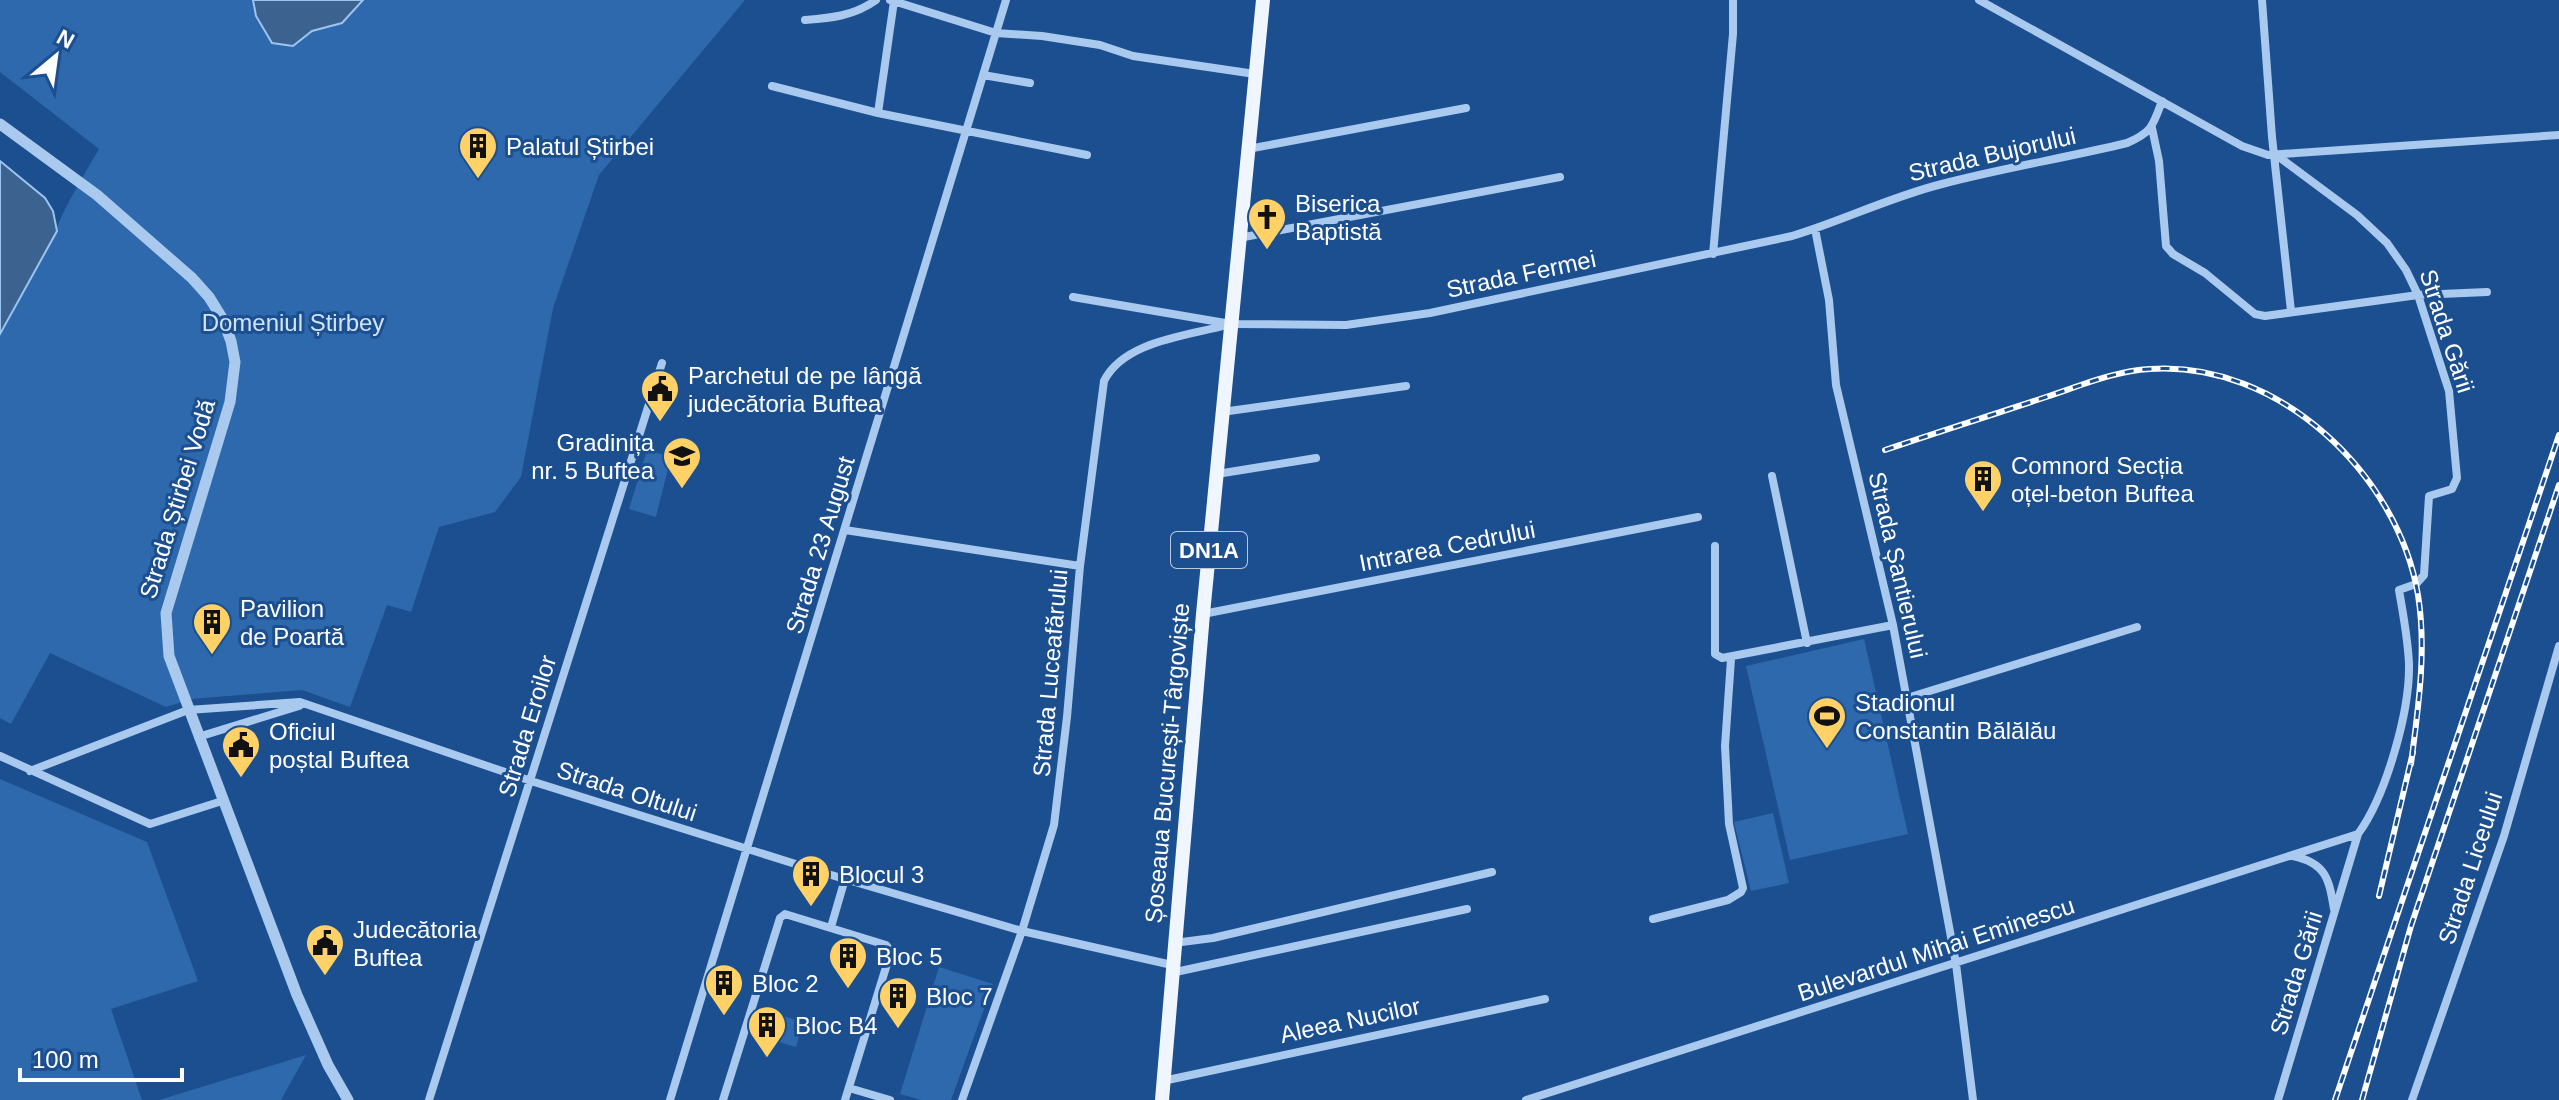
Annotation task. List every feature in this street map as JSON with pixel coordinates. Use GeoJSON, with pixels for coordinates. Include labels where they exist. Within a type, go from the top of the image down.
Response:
{"type":"FeatureCollection","features":[{"type":"Feature","properties":{"kind":"main road","name":"Șoseaua București-Târgoviște"},"geometry":{"type":"LineString","coordinates":[[1162,1100],[1203,614],[1263,0]]}},
{"type":"Feature","properties":{"kind":"street"},"geometry":{"type":"LineString","coordinates":[[805,20],[838,18],[863,9],[876,0]]}},
{"type":"Feature","properties":{"kind":"street"},"geometry":{"type":"LineString","coordinates":[[878,113],[892,0],[996,33],[1100,45],[1133,56],[1255,74]]}},
{"type":"Feature","properties":{"kind":"street","name":"Strada 23 August"},"geometry":{"type":"LineString","coordinates":[[670,1100],[1006,0]]}},
{"type":"Feature","properties":{"kind":"street"},"geometry":{"type":"LineString","coordinates":[[1713,254],[1733,34],[1733,0]]}},
{"type":"Feature","properties":{"kind":"street","name":"Strada Gării"},"geometry":{"type":"LineString","coordinates":[[1979,0],[2242,146],[2259,153],[2275,154],[2357,215],[2397,256],[2418,295],[2449,391],[2457,478],[2452,489],[2429,496],[2424,575],[2416,584],[2399,590],[2409,665],[2406,701],[2377,804],[2358,834],[2278,1100]]}},
{"type":"Feature","properties":{"kind":"street"},"geometry":{"type":"LineString","coordinates":[[2262,0],[2291,311]]}},
{"type":"Feature","properties":{"kind":"street"},"geometry":{"type":"LineString","coordinates":[[983,75],[1030,83]]}},
{"type":"Feature","properties":{"kind":"street"},"geometry":{"type":"LineString","coordinates":[[772,86],[878,113],[1087,155]]}},
{"type":"Feature","properties":{"kind":"street"},"geometry":{"type":"LineString","coordinates":[[2162,101],[2152,128],[2159,161],[2164,241],[2169,250],[2205,273],[2255,314],[2265,316],[2418,295],[2487,292]]}},
{"type":"Feature","properties":{"kind":"street"},"geometry":{"type":"LineString","coordinates":[[1248,149],[1466,108]]}},
{"type":"Feature","properties":{"kind":"street","name":"Strada Știrbei Vodă"},"geometry":{"type":"LineString","coordinates":[[0,124],[97,195],[192,278],[216,307],[231,341],[235,362],[230,402],[166,613],[169,656],[315,1039],[348,1100]]}},
{"type":"Feature","properties":{"kind":"street","name":"Strada Bujorului"},"geometry":{"type":"LineString","coordinates":[[1815,229],[1873,205],[1940,184],[2127,143],[2152,128]]}},
{"type":"Feature","properties":{"kind":"street"},"geometry":{"type":"LineString","coordinates":[[2275,154],[2559,135]]}},
{"type":"Feature","properties":{"kind":"street"},"geometry":{"type":"LineString","coordinates":[[1239,238],[1560,177]]}},
{"type":"Feature","properties":{"kind":"street","name":"Strada Fermei"},"geometry":{"type":"LineString","coordinates":[[1231,324],[1316,326],[1383,321],[1713,254],[1815,229]]}},
{"type":"Feature","properties":{"kind":"street","name":"Strada Șantierului"},"geometry":{"type":"LineString","coordinates":[[1815,229],[1829,300],[1836,385],[1893,625],[1956,964],[1973,1100]]}},
{"type":"Feature","properties":{"kind":"street"},"geometry":{"type":"LineString","coordinates":[[1073,297],[1231,324]]}},
{"type":"Feature","properties":{"kind":"street","name":"Strada Luceafărului"},"geometry":{"type":"LineString","coordinates":[[962,1100],[1022,931],[1055,817],[1080,566],[1102,388],[1109,371],[1135,350],[1231,324]]}},
{"type":"Feature","properties":{"kind":"street","name":"Strada Eroilor"},"geometry":{"type":"LineString","coordinates":[[429,1100],[662,363]]}},
{"type":"Feature","properties":{"kind":"street"},"geometry":{"type":"LineString","coordinates":[[1222,412],[1406,386]]}},
{"type":"Feature","properties":{"kind":"street"},"geometry":{"type":"LineString","coordinates":[[1216,474],[1316,458]]}},
{"type":"Feature","properties":{"kind":"street"},"geometry":{"type":"LineString","coordinates":[[1772,476],[1807,643]]}},
{"type":"Feature","properties":{"kind":"street","name":"Intrarea Cedrului"},"geometry":{"type":"LineString","coordinates":[[1203,614],[1698,517]]}},
{"type":"Feature","properties":{"kind":"street"},"geometry":{"type":"LineString","coordinates":[[845,530],[1080,566]]}},
{"type":"Feature","properties":{"kind":"street"},"geometry":{"type":"LineString","coordinates":[[1715,546],[1715,654],[1722,658],[1731,659],[1893,625]]}},
{"type":"Feature","properties":{"kind":"street"},"geometry":{"type":"LineString","coordinates":[[1907,698],[2137,627]]}},
{"type":"Feature","properties":{"kind":"street","name":"Strada Liceului"},"geometry":{"type":"LineString","coordinates":[[2412,1100],[2504,836],[2559,646]]}},
{"type":"Feature","properties":{"kind":"street"},"geometry":{"type":"LineString","coordinates":[[1653,919],[1728,900],[1743,888],[1729,824],[1725,746],[1731,659]]}},
{"type":"Feature","properties":{"kind":"street","name":"Strada Oltului"},"geometry":{"type":"LineString","coordinates":[[30,771],[188,710],[295,702],[308,704],[531,781],[747,850],[1022,931],[1172,969]]}},
{"type":"Feature","properties":{"kind":"street"},"geometry":{"type":"LineString","coordinates":[[198,737],[308,704]]}},
{"type":"Feature","properties":{"kind":"street"},"geometry":{"type":"LineString","coordinates":[[0,756],[150,824],[222,801]]}},
{"type":"Feature","properties":{"kind":"street","name":"Bulevardul Mihai Eminescu"},"geometry":{"type":"LineString","coordinates":[[1526,1100],[2358,834]]}},
{"type":"Feature","properties":{"kind":"street"},"geometry":{"type":"LineString","coordinates":[[2292,855],[2321,869],[2329,881],[2334,913]]}},
{"type":"Feature","properties":{"kind":"street"},"geometry":{"type":"LineString","coordinates":[[1174,943],[1213,938],[1492,872]]}},
{"type":"Feature","properties":{"kind":"street"},"geometry":{"type":"LineString","coordinates":[[831,927],[845,879]]}},
{"type":"Feature","properties":{"kind":"street"},"geometry":{"type":"LineString","coordinates":[[1172,969],[1467,909]]}},
{"type":"Feature","properties":{"kind":"street"},"geometry":{"type":"LineString","coordinates":[[723,1100],[780,918],[788,914],[886,945],[891,951],[845,1100]]}},
{"type":"Feature","properties":{"kind":"street","name":"Aleea Nucilor"},"geometry":{"type":"LineString","coordinates":[[1163,1081],[1545,999]]}},
{"type":"Feature","properties":{"kind":"street"},"geometry":{"type":"LineString","coordinates":[[849,1088],[890,1100]]}},
{"type":"Feature","properties":{"kind":"street"},"geometry":{"type":"LineString","coordinates":[[1559,1089],[1560,1100]]}},
{"type":"Feature","properties":{"kind":"green space","name":"Domeniul Știrbey"},"geometry":{"type":"Polygon","coordinates":[[[0,0],[745,0],[599,175],[553,308],[521,477],[495,512],[439,527],[411,612],[387,605],[350,707],[302,690],[192,699],[166,707],[50,653],[11,724],[0,718],[0,334],[99,149],[0,72],[0,0]]]}},
{"type":"Feature","properties":{"kind":"green space"},"geometry":{"type":"Polygon","coordinates":[[[647,450],[671,457],[656,517],[629,509],[647,450]]]}},
{"type":"Feature","properties":{"kind":"green space","name":"Stadionul Constantin Bălălău"},"geometry":{"type":"Polygon","coordinates":[[[1864,639],[1908,834],[1790,860],[1746,666],[1864,639]]]}},
{"type":"Feature","properties":{"kind":"green space"},"geometry":{"type":"Polygon","coordinates":[[[0,779],[147,842],[198,981],[111,1009],[142,1100],[0,1100],[0,779]]]}},
{"type":"Feature","properties":{"kind":"green space"},"geometry":{"type":"Polygon","coordinates":[[[1773,813],[1789,883],[1751,891],[1734,822],[1773,813]]]}},
{"type":"Feature","properties":{"kind":"green space"},"geometry":{"type":"Polygon","coordinates":[[[939,967],[993,984],[951,1100],[921,1100],[900,1094],[939,967]]]}},
{"type":"Feature","properties":{"kind":"green space"},"geometry":{"type":"Polygon","coordinates":[[[763,1010],[803,1022],[796,1047],[755,1035],[763,1010]]]}},
{"type":"Feature","properties":{"kind":"green space"},"geometry":{"type":"Polygon","coordinates":[[[306,1055],[281,1100],[159,1100],[306,1055]]]}},
{"type":"Feature","properties":{"kind":"shaded area"},"geometry":{"type":"Polygon","coordinates":[[[253,0],[363,0],[342,23],[312,31],[293,46],[272,43],[256,16],[253,0]]]}},
{"type":"Feature","properties":{"kind":"shaded area"},"geometry":{"type":"Polygon","coordinates":[[[0,161],[45,198],[53,211],[57,231],[0,334],[0,161]]]}},
{"type":"Feature","properties":{"kind":"railway"},"geometry":{"type":"LineString","coordinates":[[1885,450],[2097,380],[2137,370],[2197,371],[2243,384],[2286,405],[2324,433],[2358,468],[2386,507],[2406,550],[2418,595],[2422,637],[2411,764]]}},
{"type":"Feature","properties":{"kind":"railway"},"geometry":{"type":"LineString","coordinates":[[2335,1100],[2559,435]]}},
{"type":"Feature","properties":{"kind":"railway"},"geometry":{"type":"LineString","coordinates":[[2362,1100],[2411,926],[2559,485]]}},
{"type":"Feature","properties":{"kind":"railway"},"geometry":{"type":"LineString","coordinates":[[2379,896],[2413,752]]}},
{"type":"Feature","properties":{"kind":"place","name":"Palatul Știrbei"},"geometry":{"type":"Point","coordinates":[478,180]}},
{"type":"Feature","properties":{"kind":"place","name":"Biserica Baptistă"},"geometry":{"type":"Point","coordinates":[1267,251]}},
{"type":"Feature","properties":{"kind":"place","name":"Parchetul de pe lângă judecătoria Buftea"},"geometry":{"type":"Point","coordinates":[660,423]}},
{"type":"Feature","properties":{"kind":"place","name":"Gradinița nr. 5 Buftea"},"geometry":{"type":"Point","coordinates":[682,490]}},
{"type":"Feature","properties":{"kind":"place","name":"Comnord Secția oțel-beton Buftea"},"geometry":{"type":"Point","coordinates":[1983,513]}},
{"type":"Feature","properties":{"kind":"place","name":"Pavilion de Poartă"},"geometry":{"type":"Point","coordinates":[212,656]}},
{"type":"Feature","properties":{"kind":"place","name":"Stadionul Constantin Bălălău"},"geometry":{"type":"Point","coordinates":[1827,750]}},
{"type":"Feature","properties":{"kind":"place","name":"Oficiul poștal Buftea"},"geometry":{"type":"Point","coordinates":[241,779]}},
{"type":"Feature","properties":{"kind":"place","name":"Blocul 3"},"geometry":{"type":"Point","coordinates":[811,908]}},
{"type":"Feature","properties":{"kind":"place","name":"Judecătoria Buftea"},"geometry":{"type":"Point","coordinates":[325,977]}},
{"type":"Feature","properties":{"kind":"place","name":"Bloc 5"},"geometry":{"type":"Point","coordinates":[848,990]}},
{"type":"Feature","properties":{"kind":"place","name":"Bloc 2"},"geometry":{"type":"Point","coordinates":[724,1017]}},
{"type":"Feature","properties":{"kind":"place","name":"Bloc 7"},"geometry":{"type":"Point","coordinates":[898,1030]}},
{"type":"Feature","properties":{"kind":"place","name":"Bloc B4"},"geometry":{"type":"Point","coordinates":[767,1059]}}]}
